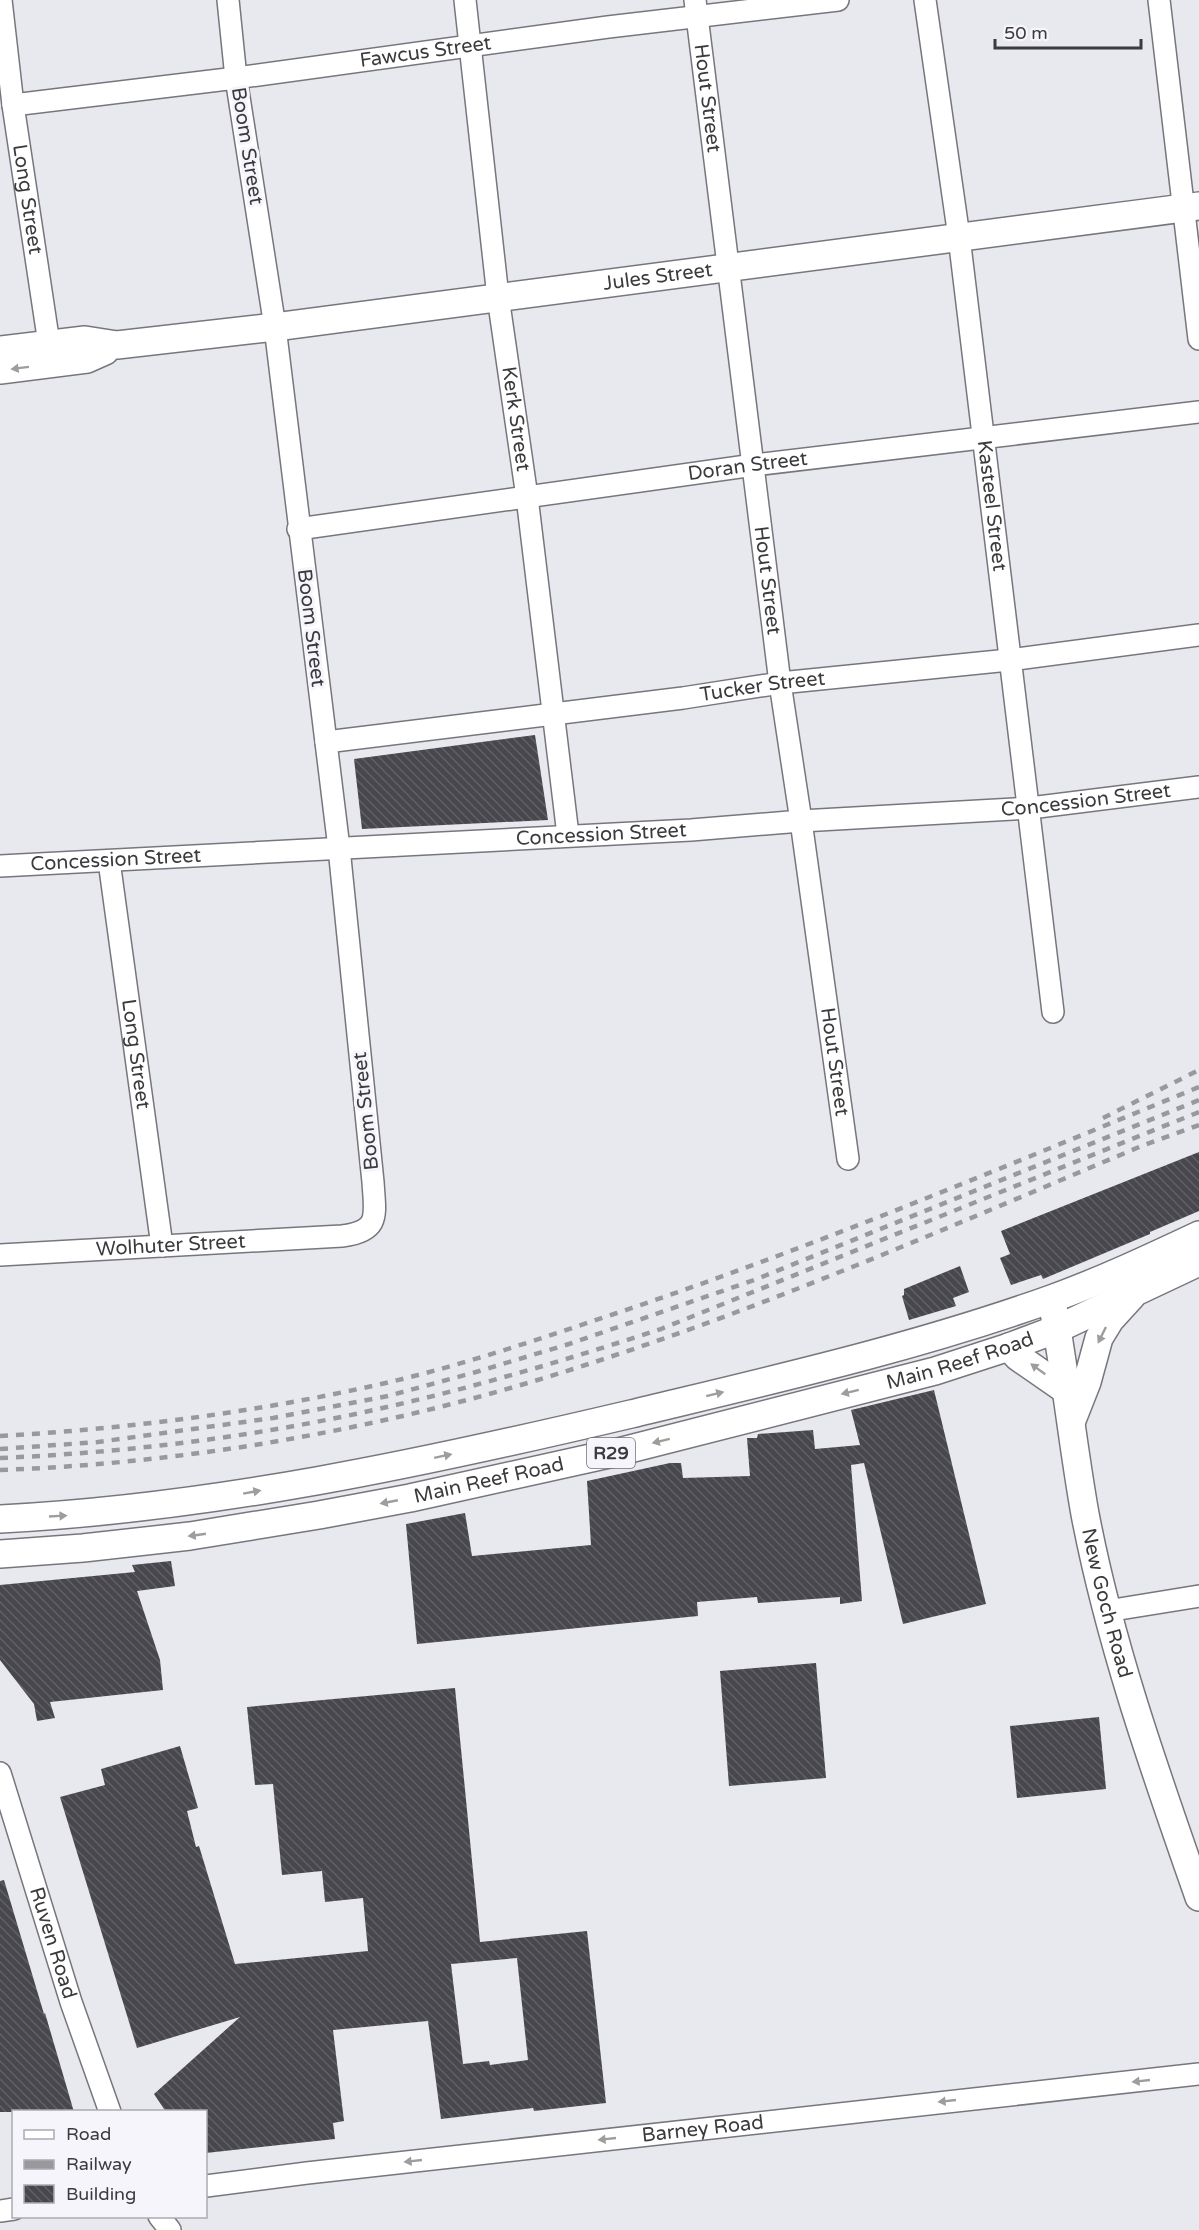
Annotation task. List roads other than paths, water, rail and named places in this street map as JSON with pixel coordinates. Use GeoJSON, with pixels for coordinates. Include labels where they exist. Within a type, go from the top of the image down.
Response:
{"type":"FeatureCollection","features":[{"type":"Feature","properties":{"kind":"main road","name":"Jules Street"},"geometry":{"type":"LineString","coordinates":[[0,350],[87,358],[117,345],[274,327],[1191,207]]}},
{"type":"Feature","properties":{"kind":"main road","name":"Jules Street"},"geometry":{"type":"LineString","coordinates":[[0,370],[51,354]]}},
{"type":"Feature","properties":{"kind":"main road","name":"Main Reef Road"},"geometry":{"type":"LineString","coordinates":[[0,1519],[76,1515],[204,1500],[322,1480],[563,1430],[827,1366],[918,1341],[1052,1299],[1153,1257],[1199,1235]]}},
{"type":"Feature","properties":{"kind":"main road","name":"Main Reef Road"},"geometry":{"type":"LineString","coordinates":[[0,1554],[83,1548],[190,1536],[319,1515],[410,1498],[618,1452],[935,1371],[1009,1347],[1057,1329],[1199,1262]]}},
{"type":"Feature","properties":{"kind":"main road"},"geometry":{"type":"LineString","coordinates":[[1072,1420],[1087,1383],[1099,1338],[1110,1320],[1138,1289]]}},
{"type":"Feature","properties":{"kind":"main road","name":"New Goch Road"},"geometry":{"type":"LineString","coordinates":[[1052,1299],[1086,1515],[1107,1611],[1126,1681],[1199,1897]]}},
{"type":"Feature","properties":{"kind":"main road"},"geometry":{"type":"LineString","coordinates":[[1009,1347],[1018,1357],[1067,1391]]}},
{"type":"Feature","properties":{"kind":"street","name":"Long Street"},"geometry":{"type":"LineString","coordinates":[[2,0],[14,105],[51,354]]}},
{"type":"Feature","properties":{"kind":"street","name":"Boom Street"},"geometry":{"type":"LineString","coordinates":[[228,0],[236,78],[274,327],[339,848],[375,1209],[374,1221],[368,1229],[357,1234],[342,1236]]}},
{"type":"Feature","properties":{"kind":"street","name":"Kerk Street"},"geometry":{"type":"LineString","coordinates":[[465,0],[498,297],[527,497],[568,835]]}},
{"type":"Feature","properties":{"kind":"street","name":"Fawcus Street"},"geometry":{"type":"LineString","coordinates":[[14,105],[471,46],[696,9],[838,0]]}},
{"type":"Feature","properties":{"kind":"street","name":"Kasteel Street"},"geometry":{"type":"LineString","coordinates":[[925,0],[959,237],[1053,1012]]}},
{"type":"Feature","properties":{"kind":"street"},"geometry":{"type":"LineString","coordinates":[[1159,0],[1191,207],[1199,339]]}},
{"type":"Feature","properties":{"kind":"street","name":"Hout Street"},"geometry":{"type":"LineString","coordinates":[[696,9],[780,682],[848,1159]]}},
{"type":"Feature","properties":{"kind":"street","name":"Doran Street"},"geometry":{"type":"LineString","coordinates":[[298,529],[754,465],[1199,412]]}},
{"type":"Feature","properties":{"kind":"street","name":"Tucker Street"},"geometry":{"type":"LineString","coordinates":[[326,742],[683,698],[780,682],[1009,660],[1199,635]]}},
{"type":"Feature","properties":{"kind":"street","name":"Concession Street"},"geometry":{"type":"LineString","coordinates":[[0,866],[691,830],[801,821],[1030,808],[1199,787]]}},
{"type":"Feature","properties":{"kind":"street","name":"Long Street"},"geometry":{"type":"LineString","coordinates":[[109,861],[162,1246]]}},
{"type":"Feature","properties":{"kind":"street","name":"Wolhuter Street"},"geometry":{"type":"LineString","coordinates":[[0,1255],[342,1236]]}},
{"type":"Feature","properties":{"kind":"street"},"geometry":{"type":"LineString","coordinates":[[1107,1611],[1199,1596]]}},
{"type":"Feature","properties":{"kind":"street","name":"Ruven Road"},"geometry":{"type":"LineString","coordinates":[[0,1773],[71,2002],[109,2110]]}},
{"type":"Feature","properties":{"kind":"street","name":"Barney Road"},"geometry":{"type":"LineString","coordinates":[[207,2186],[1199,2074]]}},
{"type":"Feature","properties":{"kind":"street"},"geometry":{"type":"LineString","coordinates":[[160,2218],[170,2230]]}},
{"type":"Feature","properties":{"kind":"railway"},"geometry":{"type":"LineString","coordinates":[[1103,1118],[1199,1070]]}},
{"type":"Feature","properties":{"kind":"railway"},"geometry":{"type":"LineString","coordinates":[[0,1436],[137,1425],[228,1413],[363,1388],[459,1364],[617,1313],[764,1261],[909,1205],[1199,1087]]}},
{"type":"Feature","properties":{"kind":"railway"},"geometry":{"type":"LineString","coordinates":[[0,1449],[98,1442],[273,1418],[388,1396],[476,1372],[569,1344],[757,1279],[1199,1100]]}},
{"type":"Feature","properties":{"kind":"railway"},"geometry":{"type":"LineString","coordinates":[[0,1458],[136,1448],[271,1430],[370,1411],[516,1374],[661,1329],[1199,1112]]}},
{"type":"Feature","properties":{"kind":"railway"},"geometry":{"type":"LineString","coordinates":[[0,1470],[145,1460],[218,1451],[362,1425],[503,1390],[646,1345],[790,1292],[1144,1145],[1199,1125]]}}]}
